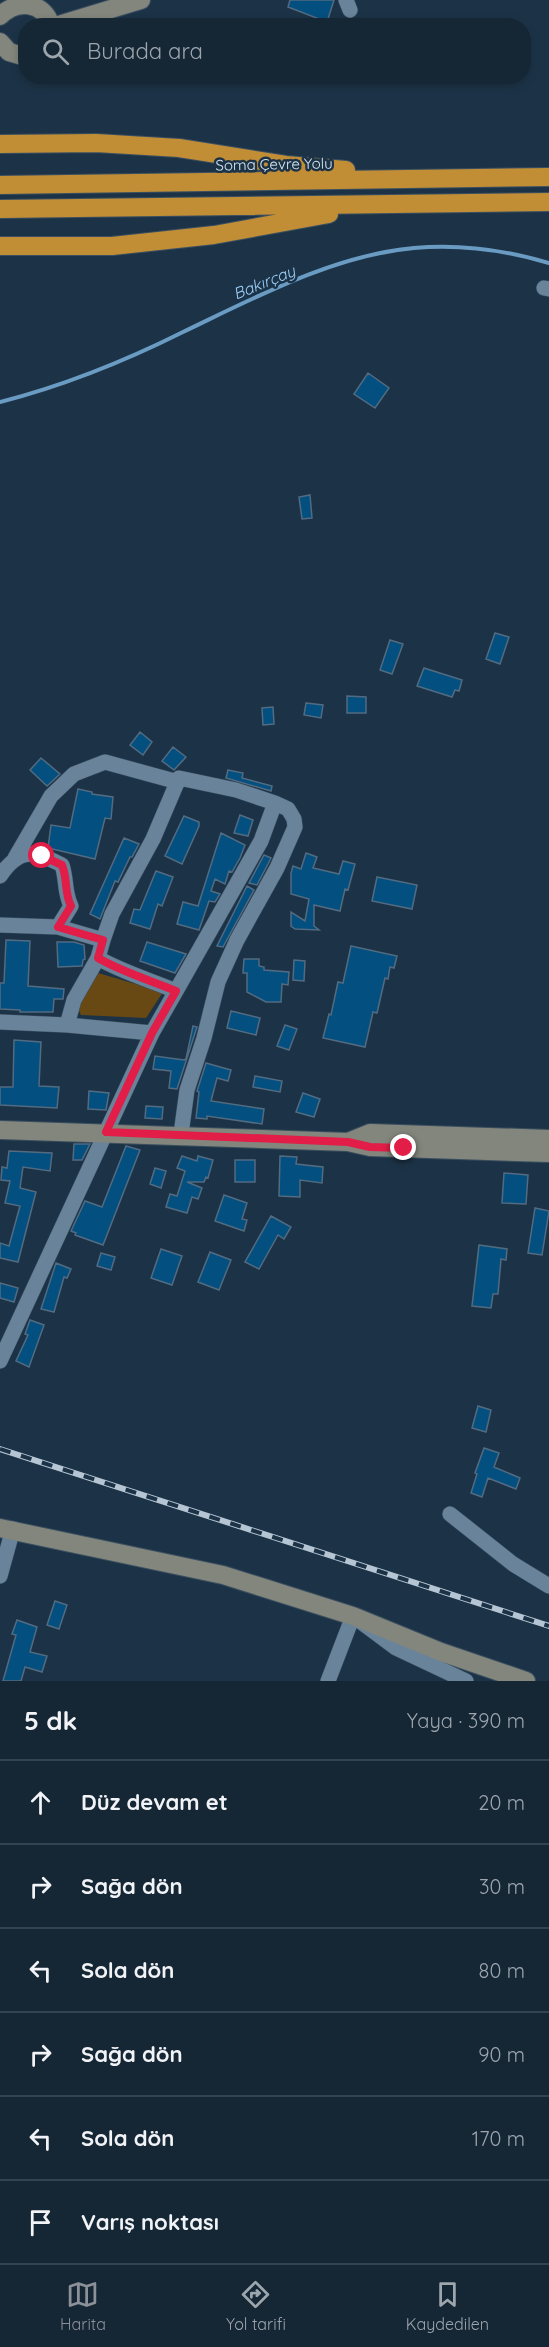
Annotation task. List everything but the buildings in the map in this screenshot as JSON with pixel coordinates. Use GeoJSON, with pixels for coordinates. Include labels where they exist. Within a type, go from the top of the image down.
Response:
{"type":"FeatureCollection","features":[{"type":"Feature","properties":{"kind":"highway"},"geometry":{"type":"LineString","coordinates":[[0,144],[96,143],[179,148],[286,165],[452,179]]}},
{"type":"Feature","properties":{"kind":"highway","name":"Soma Çevre Yolu"},"geometry":{"type":"LineString","coordinates":[[0,185],[549,177]]}},
{"type":"Feature","properties":{"kind":"highway"},"geometry":{"type":"LineString","coordinates":[[0,209],[549,202]]}},
{"type":"Feature","properties":{"kind":"highway"},"geometry":{"type":"LineString","coordinates":[[0,246],[112,246],[180,239],[214,235],[306,217],[410,203]]}},
{"type":"Feature","properties":{"kind":"main road"},"geometry":{"type":"LineString","coordinates":[[80,18],[141,0]]}},
{"type":"Feature","properties":{"kind":"main road"},"geometry":{"type":"LineString","coordinates":[[0,16],[19,1],[28,2],[44,10],[48,18]]}},
{"type":"Feature","properties":{"kind":"main road"},"geometry":{"type":"LineString","coordinates":[[0,1130],[181,1134],[348,1142],[370,1147],[549,1153]]}},
{"type":"Feature","properties":{"kind":"main road"},"geometry":{"type":"LineString","coordinates":[[348,1142],[370,1133],[549,1138]]}},
{"type":"Feature","properties":{"kind":"main road"},"geometry":{"type":"LineString","coordinates":[[7,1528],[223,1575],[354,1616],[441,1652],[526,1681]]}},
{"type":"Feature","properties":{"kind":"street"},"geometry":{"type":"LineString","coordinates":[[0,876],[15,858],[51,795],[74,774],[105,762],[178,782]]}},
{"type":"Feature","properties":{"kind":"street"},"geometry":{"type":"LineString","coordinates":[[67,1025],[74,1000],[98,958],[112,914],[153,839],[179,778],[236,790],[288,809],[294,819],[295,827],[288,847],[237,940],[218,982],[188,1090],[181,1134]]}},
{"type":"Feature","properties":{"kind":"street"},"geometry":{"type":"LineString","coordinates":[[0,1361],[152,1033],[261,841],[275,803]]}},
{"type":"Feature","properties":{"kind":"street"},"geometry":{"type":"LineString","coordinates":[[15,858],[33,853],[62,865],[65,874],[65,894],[71,906],[58,927]]}},
{"type":"Feature","properties":{"kind":"street"},"geometry":{"type":"LineString","coordinates":[[0,925],[58,927],[103,940]]}},
{"type":"Feature","properties":{"kind":"street"},"geometry":{"type":"LineString","coordinates":[[98,958],[112,966],[176,991]]}},
{"type":"Feature","properties":{"kind":"street"},"geometry":{"type":"LineString","coordinates":[[0,1022],[67,1025],[152,1033]]}},
{"type":"Feature","properties":{"kind":"street"},"geometry":{"type":"LineString","coordinates":[[450,1514],[513,1564],[549,1586]]}},
{"type":"Feature","properties":{"kind":"street"},"geometry":{"type":"LineString","coordinates":[[0,1576],[7,1528]]}},
{"type":"Feature","properties":{"kind":"street"},"geometry":{"type":"LineString","coordinates":[[328,1681],[354,1616],[396,1648],[466,1681]]}},
{"type":"Feature","properties":{"kind":"shaded area"},"geometry":{"type":"Polygon","coordinates":[[[98,973],[163,992],[146,1018],[81,1015],[77,1007],[98,973]]]}},
{"type":"Feature","properties":{"kind":"waterway","name":"Bakırçay"},"geometry":{"type":"LineString","coordinates":[[0,402],[116,363],[266,292],[354,259],[414,248],[448,247],[499,251],[549,263]]}},
{"type":"Feature","properties":{"kind":"railway"},"geometry":{"type":"LineString","coordinates":[[0,1449],[549,1626]]}},
{"type":"Feature","properties":{"kind":"route"},"geometry":{"type":"LineString","coordinates":[[42,856],[62,865],[65,874],[65,894],[71,906],[58,927],[103,940],[98,958],[112,966],[176,991],[152,1033],[106,1132],[348,1142],[370,1147],[404,1148]]}}]}
